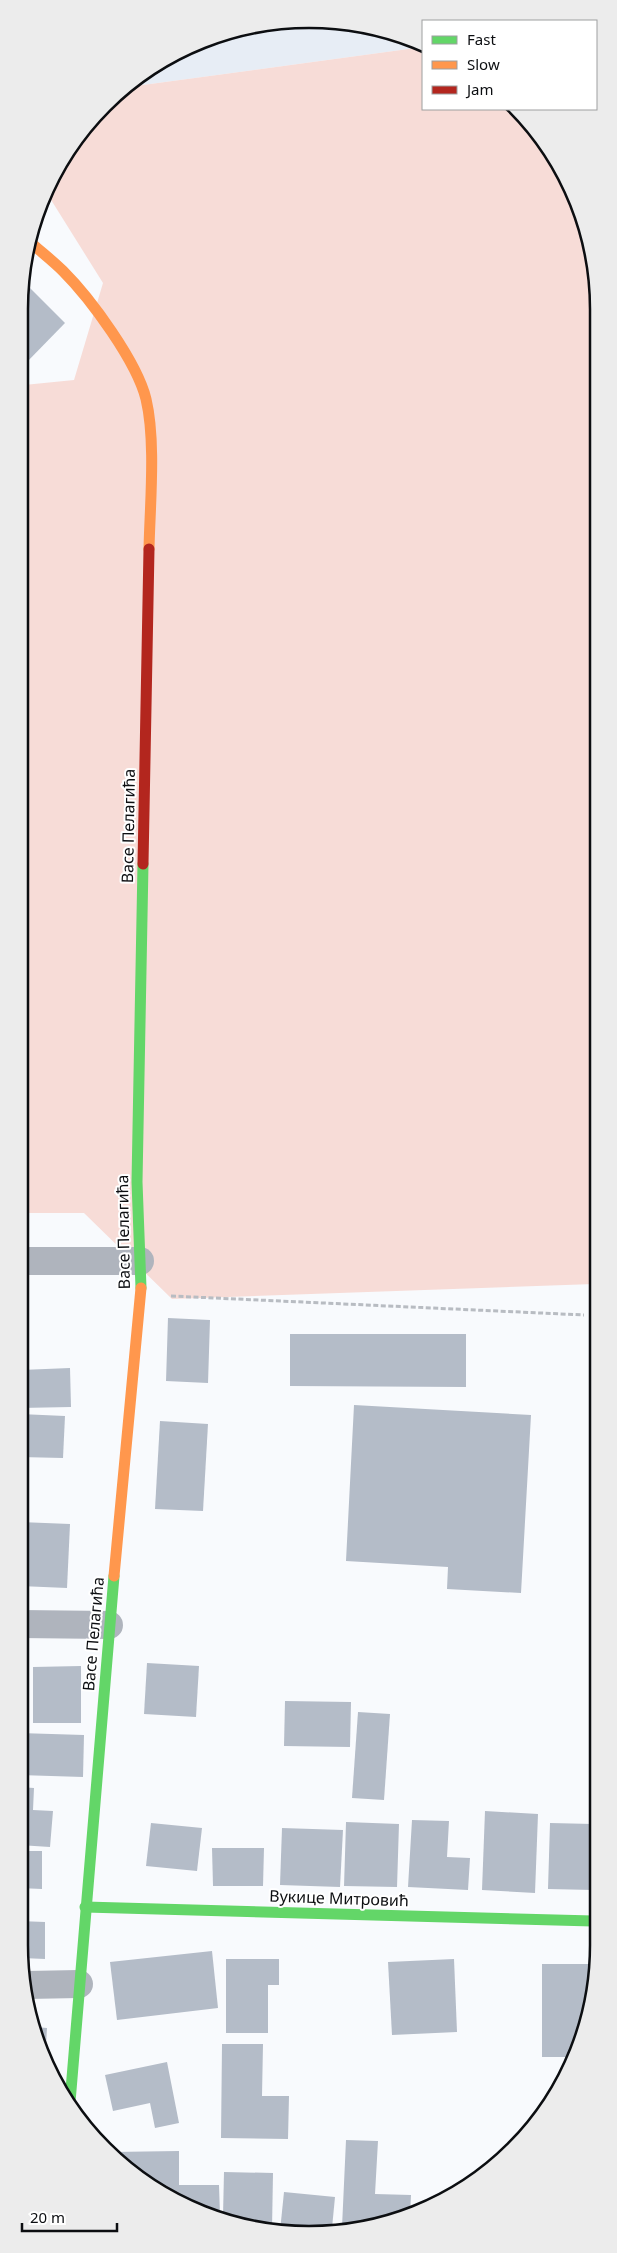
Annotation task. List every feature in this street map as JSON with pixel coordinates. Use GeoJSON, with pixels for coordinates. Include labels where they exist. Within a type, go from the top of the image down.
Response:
{"type":"FeatureCollection","features":[{"type":"Feature","properties":{"kind":"street","name":"Васе Пелагића"},"geometry":{"type":"LineString","coordinates":[[35,246],[64,272],[99,315],[130,362],[146,400],[151,446],[137,1182],[141,1295],[109,1625],[71,2094]]}},
{"type":"Feature","properties":{"kind":"street"},"geometry":{"type":"LineString","coordinates":[[28,1262],[140,1261]]}},
{"type":"Feature","properties":{"kind":"street"},"geometry":{"type":"LineString","coordinates":[[28,1624],[109,1625]]}},
{"type":"Feature","properties":{"kind":"street","name":"Вукице Митровић"},"geometry":{"type":"LineString","coordinates":[[85,1907],[590,1921]]}},
{"type":"Feature","properties":{"kind":"street"},"geometry":{"type":"LineString","coordinates":[[31,1985],[79,1984]]}},
{"type":"Feature","properties":{"kind":"path"},"geometry":{"type":"LineString","coordinates":[[141,1295],[584,1315]]}},
{"type":"Feature","properties":{"kind":"shaded area"},"geometry":{"type":"Polygon","coordinates":[[[327,28],[345,30],[381,37],[414,48],[137,86],[184,56],[218,42],[272,30],[327,28]]]}},
{"type":"Feature","properties":{"kind":"shaded area"},"geometry":{"type":"Polygon","coordinates":[[[414,48],[422,51],[422,110],[507,110],[520,123],[542,152],[561,184],[575,218],[587,272],[590,308],[590,1284],[172,1299],[84,1213],[28,1213],[28,385],[74,380],[103,283],[50,198],[65,168],[86,137],[123,97],[137,86],[414,48]]]}},
{"type":"Feature","properties":{"kind":"building"},"geometry":{"type":"Polygon","coordinates":[[[30,288],[65,323],[28,361],[28,308],[28,290],[30,288]]]}},
{"type":"Feature","properties":{"kind":"building"},"geometry":{"type":"Polygon","coordinates":[[[168,1318],[210,1320],[208,1383],[166,1381],[168,1318]]]}},
{"type":"Feature","properties":{"kind":"building"},"geometry":{"type":"Polygon","coordinates":[[[290,1334],[466,1334],[466,1387],[290,1386],[290,1334]]]}},
{"type":"Feature","properties":{"kind":"building"},"geometry":{"type":"Polygon","coordinates":[[[70,1368],[71,1407],[28,1408],[28,1370],[70,1368]]]}},
{"type":"Feature","properties":{"kind":"building"},"geometry":{"type":"Polygon","coordinates":[[[354,1405],[531,1415],[521,1593],[447,1589],[448,1567],[346,1561],[354,1405]]]}},
{"type":"Feature","properties":{"kind":"building"},"geometry":{"type":"Polygon","coordinates":[[[28,1414],[65,1416],[63,1458],[28,1457],[28,1414]]]}},
{"type":"Feature","properties":{"kind":"building"},"geometry":{"type":"Polygon","coordinates":[[[160,1421],[208,1424],[203,1511],[155,1509],[160,1421]]]}},
{"type":"Feature","properties":{"kind":"building"},"geometry":{"type":"Polygon","coordinates":[[[28,1522],[70,1524],[67,1588],[28,1586],[28,1522]]]}},
{"type":"Feature","properties":{"kind":"building"},"geometry":{"type":"Polygon","coordinates":[[[147,1663],[199,1666],[196,1717],[144,1714],[147,1663]]]}},
{"type":"Feature","properties":{"kind":"building"},"geometry":{"type":"Polygon","coordinates":[[[81,1666],[81,1723],[33,1723],[33,1667],[81,1666]]]}},
{"type":"Feature","properties":{"kind":"building"},"geometry":{"type":"Polygon","coordinates":[[[285,1701],[351,1702],[350,1747],[284,1746],[285,1701]]]}},
{"type":"Feature","properties":{"kind":"building"},"geometry":{"type":"Polygon","coordinates":[[[358,1712],[390,1714],[384,1800],[352,1798],[358,1712]]]}},
{"type":"Feature","properties":{"kind":"building"},"geometry":{"type":"Polygon","coordinates":[[[28,1733],[84,1735],[83,1777],[28,1775],[28,1733]]]}},
{"type":"Feature","properties":{"kind":"building"},"geometry":{"type":"Polygon","coordinates":[[[28,1788],[34,1788],[33,1810],[53,1811],[50,1847],[28,1846],[28,1788]]]}},
{"type":"Feature","properties":{"kind":"building"},"geometry":{"type":"Polygon","coordinates":[[[485,1811],[538,1814],[535,1893],[482,1890],[485,1811]]]}},
{"type":"Feature","properties":{"kind":"building"},"geometry":{"type":"Polygon","coordinates":[[[412,1820],[449,1821],[447,1857],[470,1858],[468,1890],[408,1887],[412,1820]]]}},
{"type":"Feature","properties":{"kind":"building"},"geometry":{"type":"Polygon","coordinates":[[[346,1822],[399,1824],[397,1887],[344,1886],[346,1822]]]}},
{"type":"Feature","properties":{"kind":"building"},"geometry":{"type":"Polygon","coordinates":[[[151,1823],[202,1828],[197,1871],[146,1866],[151,1823]]]}},
{"type":"Feature","properties":{"kind":"building"},"geometry":{"type":"Polygon","coordinates":[[[550,1823],[590,1824],[590,1890],[548,1889],[550,1823]]]}},
{"type":"Feature","properties":{"kind":"building"},"geometry":{"type":"Polygon","coordinates":[[[282,1828],[343,1830],[340,1887],[280,1885],[282,1828]]]}},
{"type":"Feature","properties":{"kind":"building"},"geometry":{"type":"Polygon","coordinates":[[[212,1848],[264,1848],[263,1886],[213,1886],[212,1848]]]}},
{"type":"Feature","properties":{"kind":"building"},"geometry":{"type":"Polygon","coordinates":[[[28,1851],[42,1851],[42,1889],[28,1888],[28,1851]]]}},
{"type":"Feature","properties":{"kind":"building"},"geometry":{"type":"Polygon","coordinates":[[[28,1921],[45,1922],[45,1959],[28,1958],[28,1921]]]}},
{"type":"Feature","properties":{"kind":"building"},"geometry":{"type":"Polygon","coordinates":[[[212,1951],[218,2008],[117,2020],[110,1962],[212,1951]]]}},
{"type":"Feature","properties":{"kind":"building"},"geometry":{"type":"Polygon","coordinates":[[[226,1959],[279,1959],[279,1985],[268,1985],[268,2033],[226,2033],[226,1959]]]}},
{"type":"Feature","properties":{"kind":"building"},"geometry":{"type":"Polygon","coordinates":[[[454,1959],[457,2032],[392,2035],[388,1962],[454,1959]]]}},
{"type":"Feature","properties":{"kind":"building"},"geometry":{"type":"Polygon","coordinates":[[[542,1964],[589,1964],[580,2017],[566,2057],[542,2057],[542,1964]]]}},
{"type":"Feature","properties":{"kind":"building"},"geometry":{"type":"Polygon","coordinates":[[[40,2027],[47,2028],[46,2045],[40,2027]]]}},
{"type":"Feature","properties":{"kind":"building"},"geometry":{"type":"Polygon","coordinates":[[[222,2044],[263,2044],[262,2096],[289,2096],[288,2139],[221,2138],[222,2044]]]}},
{"type":"Feature","properties":{"kind":"building"},"geometry":{"type":"Polygon","coordinates":[[[167,2062],[179,2123],[155,2128],[150,2103],[113,2111],[105,2075],[167,2062]]]}},
{"type":"Feature","properties":{"kind":"building"},"geometry":{"type":"Polygon","coordinates":[[[346,2140],[378,2141],[375,2194],[411,2195],[410,2206],[381,2216],[342,2223],[346,2140]]]}},
{"type":"Feature","properties":{"kind":"building"},"geometry":{"type":"Polygon","coordinates":[[[179,2151],[179,2185],[219,2185],[220,2212],[184,2197],[168,2188],[119,2152],[179,2151]]]}},
{"type":"Feature","properties":{"kind":"building"},"geometry":{"type":"Polygon","coordinates":[[[224,2172],[273,2173],[272,2223],[223,2212],[224,2172]]]}},
{"type":"Feature","properties":{"kind":"building"},"geometry":{"type":"Polygon","coordinates":[[[284,2192],[335,2197],[332,2224],[308,2226],[281,2224],[284,2192]]]}},
{"type":"Feature","properties":{"kind":"traffic: fast"},"geometry":{"type":"LineString","coordinates":[[141,1288],[137,1182],[143,864]]}},
{"type":"Feature","properties":{"kind":"traffic: fast"},"geometry":{"type":"LineString","coordinates":[[71,2094],[114,1576]]}},
{"type":"Feature","properties":{"kind":"traffic: fast"},"geometry":{"type":"LineString","coordinates":[[85,1907],[590,1921]]}},
{"type":"Feature","properties":{"kind":"traffic: slow"},"geometry":{"type":"LineString","coordinates":[[35,246],[63,271],[87,298],[112,332],[141,384],[149,416],[152,453],[149,549]]}},
{"type":"Feature","properties":{"kind":"traffic: slow"},"geometry":{"type":"LineString","coordinates":[[114,1576],[141,1288]]}},
{"type":"Feature","properties":{"kind":"traffic: jam"},"geometry":{"type":"LineString","coordinates":[[143,864],[149,549]]}}]}
